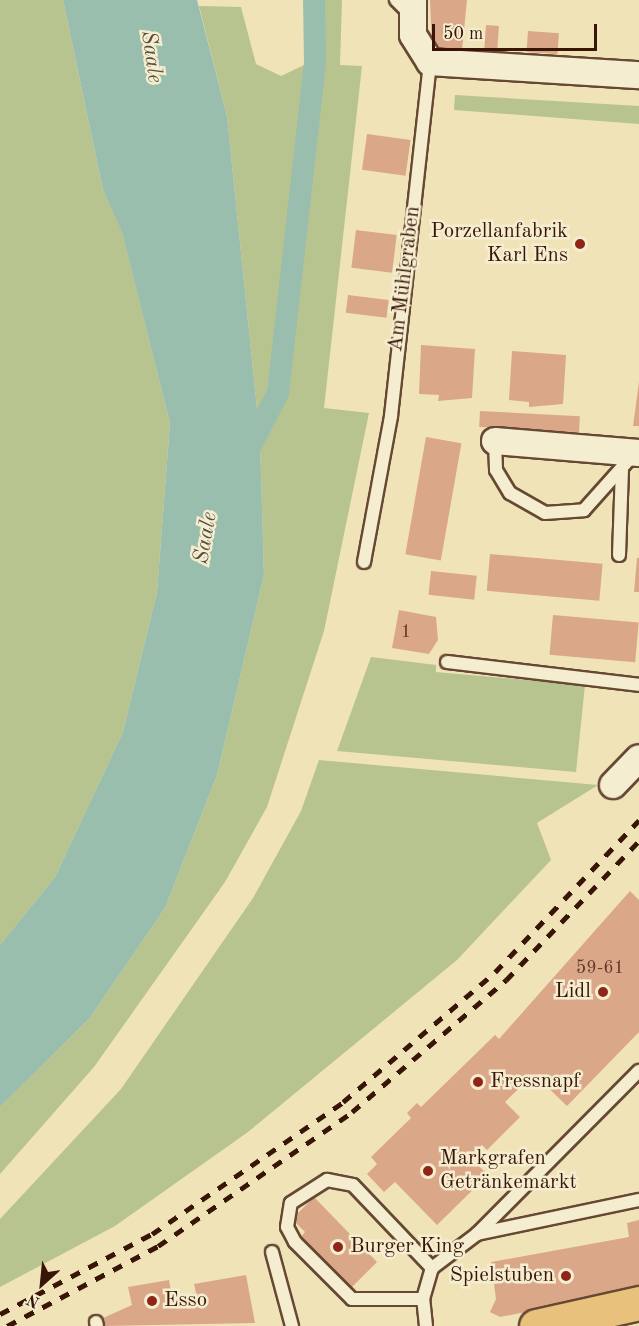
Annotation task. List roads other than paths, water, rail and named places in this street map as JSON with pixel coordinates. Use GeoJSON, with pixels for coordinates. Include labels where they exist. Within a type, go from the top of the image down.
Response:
{"type":"FeatureCollection","features":[{"type":"Feature","properties":{"kind":"main road"},"geometry":{"type":"LineString","coordinates":[[536,1326],[639,1303]]}},
{"type":"Feature","properties":{"kind":"street"},"geometry":{"type":"LineString","coordinates":[[407,5],[413,35],[430,62],[639,75]]}},
{"type":"Feature","properties":{"kind":"street"},"geometry":{"type":"LineString","coordinates":[[495,441],[632,458]]}},
{"type":"Feature","properties":{"kind":"street"},"geometry":{"type":"LineString","coordinates":[[613,785],[639,758]]}},
{"type":"Feature","properties":{"kind":"lane","name":"Am Mühlgraben"},"geometry":{"type":"LineString","coordinates":[[364,562],[391,416],[430,62]]}},
{"type":"Feature","properties":{"kind":"lane"},"geometry":{"type":"LineString","coordinates":[[495,441],[496,470],[510,493],[545,513],[584,510],[632,458]]}},
{"type":"Feature","properties":{"kind":"lane"},"geometry":{"type":"LineString","coordinates":[[619,555],[632,458]]}},
{"type":"Feature","properties":{"kind":"lane"},"geometry":{"type":"LineString","coordinates":[[447,662],[639,685]]}},
{"type":"Feature","properties":{"kind":"lane"},"geometry":{"type":"LineString","coordinates":[[426,1326],[423,1299],[432,1268],[477,1234],[639,1071]]}},
{"type":"Feature","properties":{"kind":"lane"},"geometry":{"type":"LineString","coordinates":[[423,1299],[359,1303],[337,1288],[295,1242],[287,1214],[299,1194],[327,1180],[353,1185],[432,1268]]}},
{"type":"Feature","properties":{"kind":"lane"},"geometry":{"type":"LineString","coordinates":[[477,1234],[639,1200]]}},
{"type":"Feature","properties":{"kind":"lane"},"geometry":{"type":"LineString","coordinates":[[272,1252],[292,1326]]}},
{"type":"Feature","properties":{"kind":"water","name":"Saale"},"geometry":{"type":"Polygon","coordinates":[[[63,0],[197,0],[227,116],[260,438],[264,575],[217,775],[165,908],[89,1019],[0,1107],[0,945],[55,877],[123,732],[157,592],[170,423],[122,232],[103,190],[63,0]]]}},
{"type":"Feature","properties":{"kind":"water"},"geometry":{"type":"Polygon","coordinates":[[[308,0],[323,0],[321,57],[315,61],[309,54],[308,0]]]}},
{"type":"Feature","properties":{"kind":"waterway"},"geometry":{"type":"LineString","coordinates":[[243,461],[278,393],[315,61],[314,0]]}},
{"type":"Feature","properties":{"kind":"railway"},"geometry":{"type":"LineString","coordinates":[[0,1314],[152,1234],[343,1102],[495,972],[639,820]]}},
{"type":"Feature","properties":{"kind":"railway"},"geometry":{"type":"LineString","coordinates":[[7,1326],[158,1246],[352,1112],[506,980],[639,841]]}},
{"type":"Feature","properties":{"kind":"place","name":"Porzellanfabrik Karl Ens"},"geometry":{"type":"Point","coordinates":[580,244]}},
{"type":"Feature","properties":{"kind":"place","name":"Lidl"},"geometry":{"type":"Point","coordinates":[603,992]}},
{"type":"Feature","properties":{"kind":"place","name":"Fressnapf"},"geometry":{"type":"Point","coordinates":[478,1082]}},
{"type":"Feature","properties":{"kind":"place","name":"Markgrafen Getränkemarkt"},"geometry":{"type":"Point","coordinates":[428,1171]}},
{"type":"Feature","properties":{"kind":"place","name":"Burger King"},"geometry":{"type":"Point","coordinates":[338,1247]}},
{"type":"Feature","properties":{"kind":"place","name":"Spielstuben"},"geometry":{"type":"Point","coordinates":[566,1276]}},
{"type":"Feature","properties":{"kind":"place","name":"Esso"},"geometry":{"type":"Point","coordinates":[152,1301]}}]}
